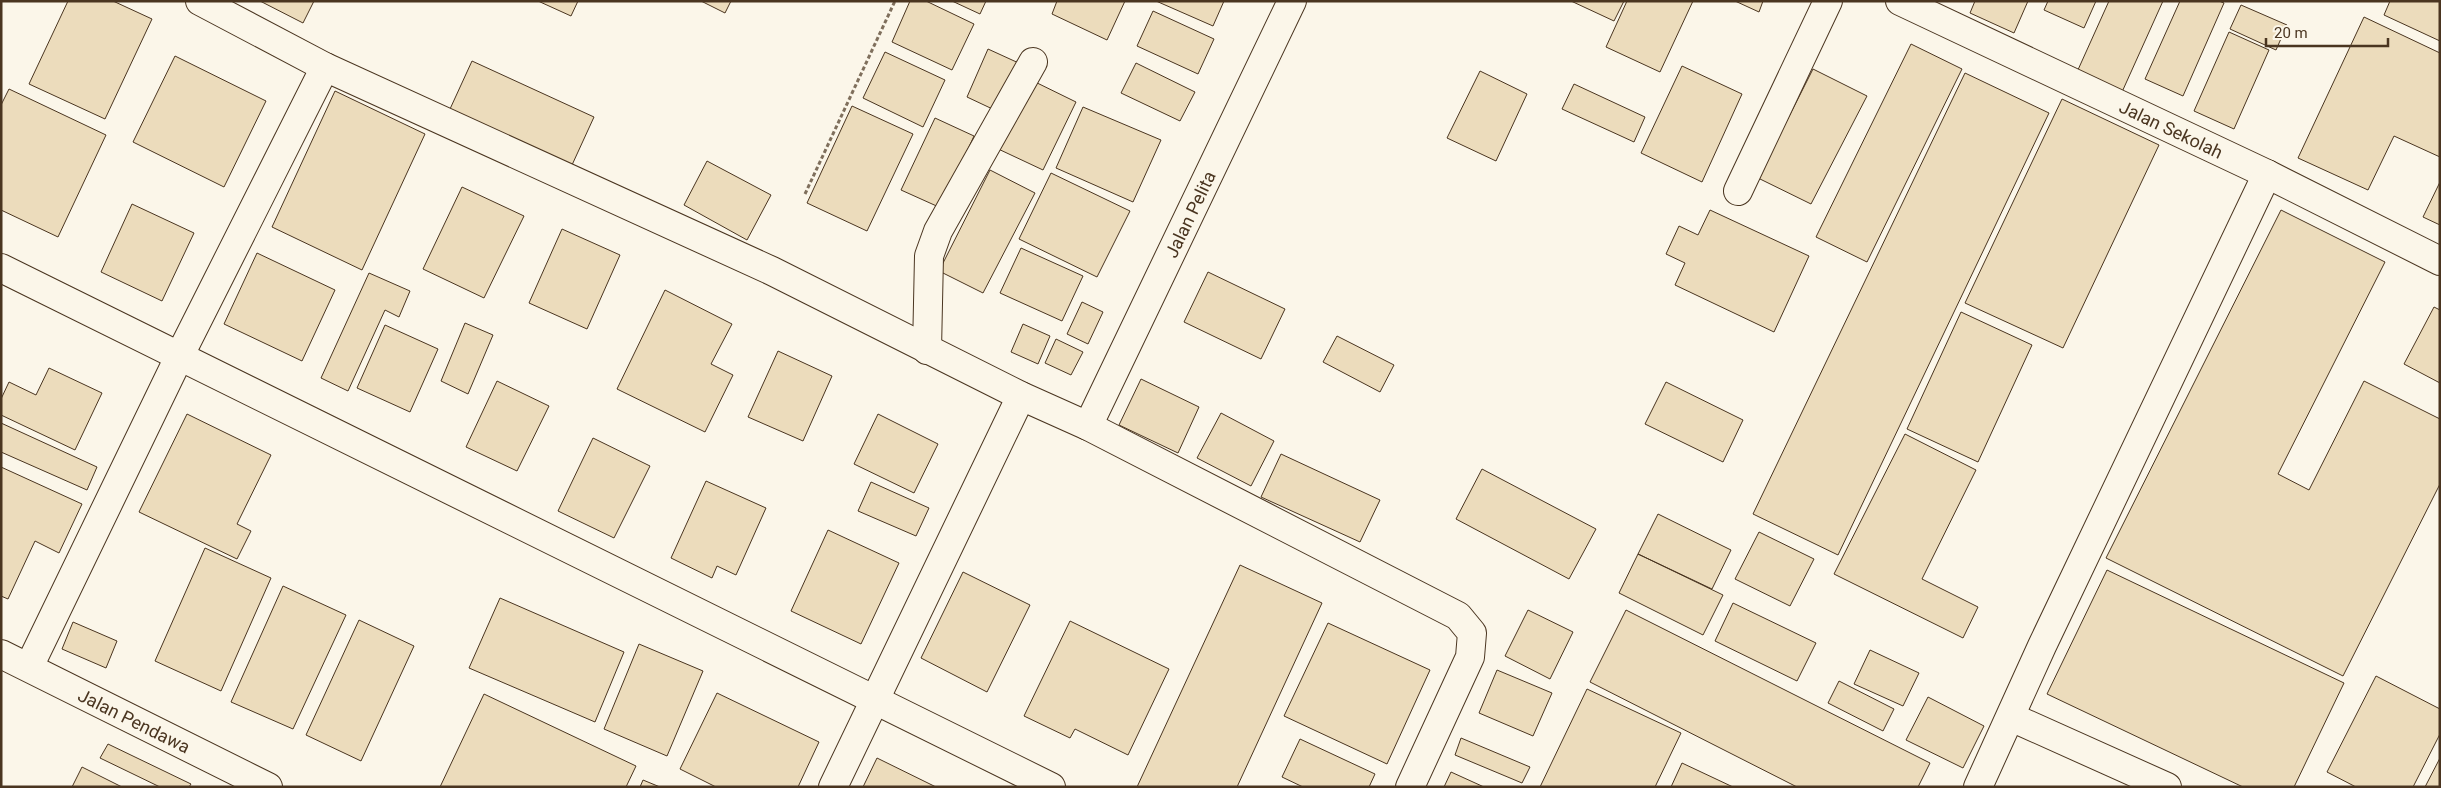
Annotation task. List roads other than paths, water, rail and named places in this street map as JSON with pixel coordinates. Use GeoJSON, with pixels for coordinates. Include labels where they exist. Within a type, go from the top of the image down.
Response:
{"type":"FeatureCollection","features":[{"type":"Feature","properties":{"kind":"street"},"geometry":{"type":"LineString","coordinates":[[200,1],[325,67],[772,271],[1020,396],[1088,426],[1458,616],[1472,633],[1470,657],[1410,787]]}},
{"type":"Feature","properties":{"kind":"street","name":"Jalan Pelita"},"geometry":{"type":"LineString","coordinates":[[1088,426],[1292,1]]}},
{"type":"Feature","properties":{"kind":"street"},"geometry":{"type":"LineString","coordinates":[[1738,190],[1828,1]]}},
{"type":"Feature","properties":{"kind":"street","name":"Jalan Sekolah"},"geometry":{"type":"LineString","coordinates":[[1905,2],[2267,174],[2440,261]]}},
{"type":"Feature","properties":{"kind":"street"},"geometry":{"type":"LineString","coordinates":[[927,350],[929,256],[938,231],[1033,62]]}},
{"type":"Feature","properties":{"kind":"street"},"geometry":{"type":"LineString","coordinates":[[29,667],[180,356],[325,67]]}},
{"type":"Feature","properties":{"kind":"street"},"geometry":{"type":"LineString","coordinates":[[1978,787],[2042,646],[2267,174]]}},
{"type":"Feature","properties":{"kind":"street"},"geometry":{"type":"LineString","coordinates":[[1,268],[1052,787]]}},
{"type":"Feature","properties":{"kind":"street"},"geometry":{"type":"LineString","coordinates":[[833,787],[1020,396]]}},
{"type":"Feature","properties":{"kind":"street","name":"Jalan Pendawa"},"geometry":{"type":"LineString","coordinates":[[1,654],[268,787]]}},
{"type":"Feature","properties":{"kind":"street"},"geometry":{"type":"LineString","coordinates":[[2011,717],[2167,787]]}}]}
